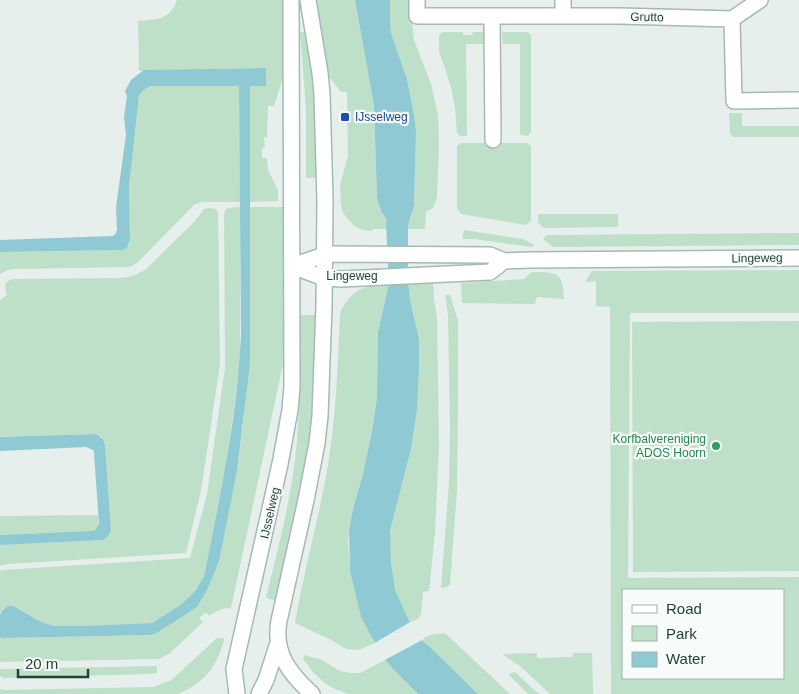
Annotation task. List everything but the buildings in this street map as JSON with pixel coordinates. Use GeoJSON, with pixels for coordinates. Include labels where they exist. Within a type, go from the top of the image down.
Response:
{"type":"FeatureCollection","features":[{"type":"Feature","properties":{"kind":"street","name":"IJsselweg"},"geometry":{"type":"LineString","coordinates":[[237,694],[234,669],[276,486],[290,410],[292,388],[291,0]]}},
{"type":"Feature","properties":{"kind":"street"},"geometry":{"type":"LineString","coordinates":[[308,0],[322,94],[325,201],[320,416],[306,500],[277,630],[278,643],[290,672],[312,694]]}},
{"type":"Feature","properties":{"kind":"street","name":"Grutto"},"geometry":{"type":"LineString","coordinates":[[418,0],[417,16],[732,18]]}},
{"type":"Feature","properties":{"kind":"street"},"geometry":{"type":"LineString","coordinates":[[562,0],[563,16]]}},
{"type":"Feature","properties":{"kind":"street"},"geometry":{"type":"LineString","coordinates":[[760,0],[732,18],[734,101],[799,100]]}},
{"type":"Feature","properties":{"kind":"street"},"geometry":{"type":"LineString","coordinates":[[492,17],[493,140]]}},
{"type":"Feature","properties":{"kind":"street","name":"Lingeweg"},"geometry":{"type":"LineString","coordinates":[[292,266],[324,255],[490,255],[504,261],[799,258]]}},
{"type":"Feature","properties":{"kind":"street","name":"Lingeweg"},"geometry":{"type":"LineString","coordinates":[[292,266],[324,278],[342,279],[490,272],[504,261]]}},
{"type":"Feature","properties":{"kind":"street"},"geometry":{"type":"LineString","coordinates":[[259,694],[266,680],[278,643]]}},
{"type":"Feature","properties":{"kind":"green space"},"geometry":{"type":"Polygon","coordinates":[[[177,0],[283,0],[284,74],[274,106],[268,106],[267,138],[264,137],[265,147],[262,148],[262,158],[267,158],[268,170],[278,190],[278,201],[250,202],[250,86],[266,85],[266,68],[139,71],[138,21],[162,18],[170,12],[177,0]]]}},
{"type":"Feature","properties":{"kind":"green space"},"geometry":{"type":"Polygon","coordinates":[[[317,0],[355,0],[374,106],[377,198],[381,211],[387,220],[387,229],[363,230],[354,226],[343,213],[340,185],[348,156],[347,92],[341,92],[327,74],[317,0]]]}},
{"type":"Feature","properties":{"kind":"green space"},"geometry":{"type":"Polygon","coordinates":[[[390,0],[410,0],[414,40],[431,84],[438,115],[437,198],[433,208],[426,212],[425,229],[408,229],[414,206],[416,131],[407,79],[391,33],[390,0]]]}},
{"type":"Feature","properties":{"kind":"green space"},"geometry":{"type":"Polygon","coordinates":[[[300,32],[306,32],[311,68],[317,178],[306,178],[306,108],[300,32]]]}},
{"type":"Feature","properties":{"kind":"green space"},"geometry":{"type":"Polygon","coordinates":[[[442,32],[463,32],[463,35],[472,35],[473,32],[483,32],[484,44],[466,44],[467,136],[460,136],[457,133],[452,91],[439,52],[439,36],[442,32]]]}},
{"type":"Feature","properties":{"kind":"green space"},"geometry":{"type":"Polygon","coordinates":[[[502,32],[528,32],[531,35],[531,132],[528,136],[520,135],[520,44],[503,44],[502,32]]]}},
{"type":"Feature","properties":{"kind":"green space"},"geometry":{"type":"Polygon","coordinates":[[[151,86],[239,86],[240,202],[203,202],[195,204],[138,262],[130,267],[14,269],[0,274],[0,252],[123,250],[129,245],[129,188],[139,95],[142,90],[151,86]]]}},
{"type":"Feature","properties":{"kind":"green space"},"geometry":{"type":"Polygon","coordinates":[[[729,113],[742,113],[742,126],[799,126],[799,137],[733,137],[730,133],[729,113]]]}},
{"type":"Feature","properties":{"kind":"green space"},"geometry":{"type":"Polygon","coordinates":[[[461,143],[527,143],[531,146],[531,221],[526,225],[461,214],[457,208],[457,146],[461,143]]]}},
{"type":"Feature","properties":{"kind":"green space"},"geometry":{"type":"Polygon","coordinates":[[[240,207],[240,364],[226,465],[204,576],[196,590],[180,605],[152,623],[54,626],[39,621],[14,606],[3,610],[0,615],[0,571],[2,570],[190,558],[207,494],[225,368],[224,216],[228,208],[240,207]]]}},
{"type":"Feature","properties":{"kind":"green space"},"geometry":{"type":"Polygon","coordinates":[[[250,207],[284,207],[286,350],[231,608],[221,609],[209,616],[206,612],[199,618],[203,622],[169,654],[159,659],[0,662],[0,637],[151,635],[197,607],[230,501],[237,472],[244,417],[250,207]]]}},
{"type":"Feature","properties":{"kind":"green space"},"geometry":{"type":"Polygon","coordinates":[[[204,209],[216,209],[218,212],[220,364],[201,491],[186,553],[0,566],[0,545],[103,540],[111,530],[103,438],[96,434],[0,437],[0,300],[7,295],[5,290],[6,283],[13,279],[121,278],[135,275],[145,270],[194,222],[204,209]]]}},
{"type":"Feature","properties":{"kind":"green space"},"geometry":{"type":"Polygon","coordinates":[[[538,214],[618,214],[618,227],[543,228],[538,222],[538,214]]]}},
{"type":"Feature","properties":{"kind":"green space"},"geometry":{"type":"Polygon","coordinates":[[[464,230],[523,239],[534,245],[532,247],[462,239],[464,230]]]}},
{"type":"Feature","properties":{"kind":"green space"},"geometry":{"type":"Polygon","coordinates":[[[799,233],[799,245],[553,247],[543,239],[547,235],[799,233]]]}},
{"type":"Feature","properties":{"kind":"green space"},"geometry":{"type":"Polygon","coordinates":[[[799,270],[799,313],[630,313],[628,578],[799,577],[799,694],[611,694],[610,307],[596,306],[596,281],[585,282],[592,271],[799,270]]]}},
{"type":"Feature","properties":{"kind":"green space"},"geometry":{"type":"Polygon","coordinates":[[[534,272],[558,276],[562,284],[564,299],[537,297],[535,304],[462,303],[461,283],[524,279],[534,272]]]}},
{"type":"Feature","properties":{"kind":"green space"},"geometry":{"type":"Polygon","coordinates":[[[408,281],[433,281],[437,317],[439,446],[435,533],[429,591],[423,592],[419,618],[410,623],[395,590],[390,546],[390,531],[411,449],[417,410],[419,369],[414,315],[408,281]]]}},
{"type":"Feature","properties":{"kind":"green space"},"geometry":{"type":"Polygon","coordinates":[[[389,283],[378,332],[377,398],[372,431],[353,509],[348,542],[350,571],[361,617],[375,643],[359,650],[346,649],[295,623],[331,446],[340,313],[348,299],[359,290],[373,285],[389,283]]]}},
{"type":"Feature","properties":{"kind":"green space"},"geometry":{"type":"Polygon","coordinates":[[[445,295],[450,295],[458,321],[458,419],[457,491],[450,584],[447,587],[441,588],[449,482],[450,431],[448,315],[445,295]]]}},
{"type":"Feature","properties":{"kind":"green space"},"geometry":{"type":"Polygon","coordinates":[[[300,315],[317,315],[317,379],[307,471],[277,601],[266,598],[286,512],[295,460],[299,406],[300,315]]]}},
{"type":"Feature","properties":{"kind":"green space","name":"Korfbalvereniging ADOS Hoorn"},"geometry":{"type":"Polygon","coordinates":[[[799,321],[799,571],[633,572],[632,322],[799,321]]]}},
{"type":"Feature","properties":{"kind":"green space"},"geometry":{"type":"Polygon","coordinates":[[[98,515],[98,525],[96,529],[91,531],[0,535],[0,516],[98,515]]]}},
{"type":"Feature","properties":{"kind":"green space"},"geometry":{"type":"Polygon","coordinates":[[[445,633],[510,694],[478,694],[421,640],[429,635],[445,633]]]}},
{"type":"Feature","properties":{"kind":"green space"},"geometry":{"type":"Polygon","coordinates":[[[217,638],[223,638],[224,640],[213,666],[195,685],[178,694],[0,694],[0,689],[153,687],[171,680],[217,638]]]}},
{"type":"Feature","properties":{"kind":"green space"},"geometry":{"type":"Polygon","coordinates":[[[537,653],[537,658],[572,657],[573,653],[592,653],[593,694],[550,694],[520,666],[502,654],[537,653]]]}},
{"type":"Feature","properties":{"kind":"green space"},"geometry":{"type":"Polygon","coordinates":[[[304,655],[322,660],[340,671],[351,673],[360,673],[385,660],[418,694],[348,694],[326,684],[303,659],[304,655]]]}},
{"type":"Feature","properties":{"kind":"green space"},"geometry":{"type":"Polygon","coordinates":[[[157,666],[157,673],[149,674],[4,678],[0,676],[0,669],[157,666]]]}},
{"type":"Feature","properties":{"kind":"green space"},"geometry":{"type":"Polygon","coordinates":[[[515,672],[539,694],[528,694],[509,675],[515,672]]]}},
{"type":"Feature","properties":{"kind":"water"},"geometry":{"type":"Polygon","coordinates":[[[355,0],[390,0],[391,33],[407,79],[416,131],[414,206],[408,229],[408,281],[419,340],[419,369],[417,410],[411,449],[390,531],[391,563],[395,590],[410,623],[421,640],[478,694],[418,694],[385,660],[370,634],[361,617],[350,571],[349,529],[372,431],[377,398],[378,332],[389,283],[387,220],[381,211],[377,198],[374,106],[355,0]]]}},
{"type":"Feature","properties":{"kind":"water"},"geometry":{"type":"Polygon","coordinates":[[[266,68],[266,86],[250,86],[250,363],[237,471],[219,561],[207,590],[197,607],[151,635],[2,638],[0,637],[0,615],[8,606],[14,606],[39,621],[54,626],[152,623],[188,598],[196,590],[204,576],[233,422],[239,364],[241,334],[239,86],[151,86],[143,90],[139,95],[129,188],[130,240],[127,248],[123,250],[0,252],[0,240],[113,236],[116,233],[116,207],[126,135],[124,117],[127,96],[125,91],[131,80],[144,70],[266,68]]]}},
{"type":"Feature","properties":{"kind":"water"},"geometry":{"type":"Polygon","coordinates":[[[96,434],[103,439],[105,445],[111,530],[108,536],[103,540],[0,545],[0,535],[91,531],[95,530],[99,524],[93,450],[86,447],[0,451],[0,437],[96,434]]]}},
{"type":"Feature","properties":{"kind":"pier"},"geometry":{"type":"Polygon","coordinates":[[[412,621],[419,635],[424,639],[383,661],[373,644],[412,621]]]}},
{"type":"Feature","properties":{"kind":"place","name":"IJsselweg"},"geometry":{"type":"Point","coordinates":[345,117]}},
{"type":"Feature","properties":{"kind":"place","name":"Korfbalvereniging ADOS Hoorn"},"geometry":{"type":"Point","coordinates":[716,446]}}]}
